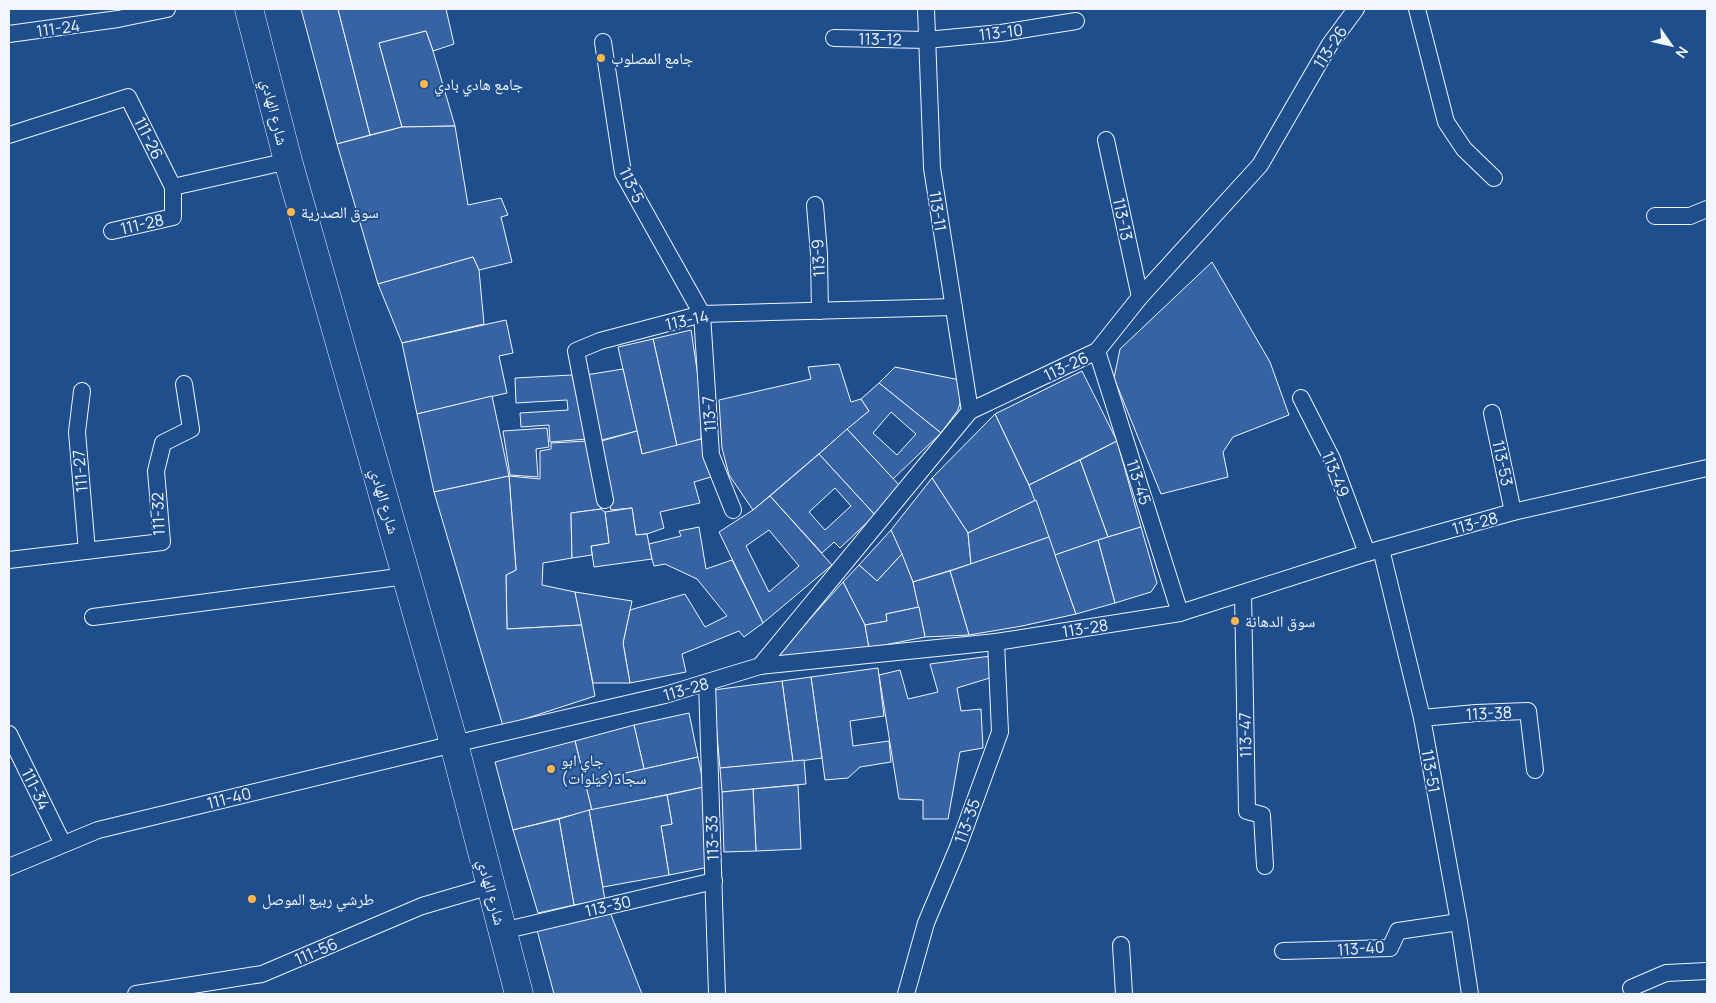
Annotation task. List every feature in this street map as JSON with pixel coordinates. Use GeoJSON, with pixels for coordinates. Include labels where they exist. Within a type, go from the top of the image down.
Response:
{"type":"FeatureCollection","features":[{"type":"Feature","properties":{"kind":"street","name":"شارع الهادي"},"geometry":{"type":"LineString","coordinates":[[249,9],[288,161],[454,744],[520,994]]}},
{"type":"Feature","properties":{"kind":"lane","name":"111-24"},"geometry":{"type":"LineString","coordinates":[[9,34],[118,20],[167,9]]}},
{"type":"Feature","properties":{"kind":"lane","name":"113-11"},"geometry":{"type":"LineString","coordinates":[[926,9],[932,168],[970,411]]}},
{"type":"Feature","properties":{"kind":"lane","name":"113-26"},"geometry":{"type":"LineString","coordinates":[[760,666],[970,411],[1097,351],[1140,297],[1260,165],[1330,44],[1356,9]]}},
{"type":"Feature","properties":{"kind":"lane"},"geometry":{"type":"LineString","coordinates":[[1418,9],[1446,122],[1464,149],[1494,178]]}},
{"type":"Feature","properties":{"kind":"lane","name":"113-10"},"geometry":{"type":"LineString","coordinates":[[926,40],[1001,33],[1076,21]]}},
{"type":"Feature","properties":{"kind":"lane","name":"113-12"},"geometry":{"type":"LineString","coordinates":[[834,38],[926,40]]}},
{"type":"Feature","properties":{"kind":"lane","name":"113-5"},"geometry":{"type":"LineString","coordinates":[[603,42],[623,173],[702,314]]}},
{"type":"Feature","properties":{"kind":"lane","name":"111-26"},"geometry":{"type":"LineString","coordinates":[[9,134],[128,97],[173,187]]}},
{"type":"Feature","properties":{"kind":"lane","name":"113-13"},"geometry":{"type":"LineString","coordinates":[[1106,140],[1140,297]]}},
{"type":"Feature","properties":{"kind":"lane"},"geometry":{"type":"LineString","coordinates":[[173,187],[288,161]]}},
{"type":"Feature","properties":{"kind":"lane","name":"111-28"},"geometry":{"type":"LineString","coordinates":[[112,231],[172,217],[173,187]]}},
{"type":"Feature","properties":{"kind":"lane","name":"113-9"},"geometry":{"type":"LineString","coordinates":[[815,205],[819,254],[820,311]]}},
{"type":"Feature","properties":{"kind":"lane"},"geometry":{"type":"LineString","coordinates":[[1655,216],[1690,216],[1707,209]]}},
{"type":"Feature","properties":{"kind":"lane","name":"113-14"},"geometry":{"type":"LineString","coordinates":[[605,500],[576,351],[600,341],[702,314],[954,307]]}},
{"type":"Feature","properties":{"kind":"lane","name":"113-7"},"geometry":{"type":"LineString","coordinates":[[702,314],[711,455],[733,510]]}},
{"type":"Feature","properties":{"kind":"lane","name":"113-45"},"geometry":{"type":"LineString","coordinates":[[1097,351],[1180,613]]}},
{"type":"Feature","properties":{"kind":"lane","name":"111-32"},"geometry":{"type":"LineString","coordinates":[[9,560],[162,542],[156,471],[163,443],[191,429],[184,384]]}},
{"type":"Feature","properties":{"kind":"lane","name":"111-27"},"geometry":{"type":"LineString","coordinates":[[82,391],[76,432],[87,551]]}},
{"type":"Feature","properties":{"kind":"lane","name":"113-49"},"geometry":{"type":"LineString","coordinates":[[1301,398],[1332,459],[1374,551]]}},
{"type":"Feature","properties":{"kind":"lane","name":"113-53"},"geometry":{"type":"LineString","coordinates":[[1492,413],[1513,512]]}},
{"type":"Feature","properties":{"kind":"lane","name":"113-28"},"geometry":{"type":"LineString","coordinates":[[454,744],[665,695],[760,666],[996,642],[1180,613],[1374,551],[1513,512],[1707,468]]}},
{"type":"Feature","properties":{"kind":"lane","name":"113-51"},"geometry":{"type":"LineString","coordinates":[[1374,551],[1422,718],[1470,994]]}},
{"type":"Feature","properties":{"kind":"lane"},"geometry":{"type":"LineString","coordinates":[[93,617],[406,576]]}},
{"type":"Feature","properties":{"kind":"lane","name":"113-47"},"geometry":{"type":"LineString","coordinates":[[1243,593],[1247,811],[1262,815],[1265,866]]}},
{"type":"Feature","properties":{"kind":"lane","name":"113-35"},"geometry":{"type":"LineString","coordinates":[[906,994],[926,923],[958,847],[1000,732],[996,642]]}},
{"type":"Feature","properties":{"kind":"lane","name":"113-33"},"geometry":{"type":"LineString","coordinates":[[707,683],[717,994]]}},
{"type":"Feature","properties":{"kind":"lane","name":"113-38"},"geometry":{"type":"LineString","coordinates":[[1422,718],[1528,711],[1534,770]]}},
{"type":"Feature","properties":{"kind":"lane","name":"111-34"},"geometry":{"type":"LineString","coordinates":[[9,734],[63,844]]}},
{"type":"Feature","properties":{"kind":"lane","name":"111-40"},"geometry":{"type":"LineString","coordinates":[[9,867],[98,830],[454,744]]}},
{"type":"Feature","properties":{"kind":"lane","name":"113-30"},"geometry":{"type":"LineString","coordinates":[[503,931],[714,881]]}},
{"type":"Feature","properties":{"kind":"lane","name":"111-56"},"geometry":{"type":"LineString","coordinates":[[136,994],[262,974],[422,906],[490,886]]}},
{"type":"Feature","properties":{"kind":"lane","name":"113-40"},"geometry":{"type":"LineString","coordinates":[[1283,951],[1390,948],[1398,931],[1459,922]]}},
{"type":"Feature","properties":{"kind":"lane"},"geometry":{"type":"LineString","coordinates":[[1121,945],[1124,994]]}},
{"type":"Feature","properties":{"kind":"lane"},"geometry":{"type":"LineString","coordinates":[[1631,988],[1666,973],[1707,971]]}},
{"type":"Feature","properties":{"kind":"building"},"geometry":{"type":"Polygon","coordinates":[[[301,9],[338,9],[370,135],[337,144],[301,9]]]}},
{"type":"Feature","properties":{"kind":"building"},"geometry":{"type":"Polygon","coordinates":[[[338,9],[446,9],[454,44],[433,51],[426,31],[379,43],[402,127],[370,135],[338,9]]]}},
{"type":"Feature","properties":{"kind":"building"},"geometry":{"type":"Polygon","coordinates":[[[426,31],[455,126],[402,127],[379,43],[426,31]]]}},
{"type":"Feature","properties":{"kind":"building"},"geometry":{"type":"Polygon","coordinates":[[[455,126],[468,205],[501,198],[508,215],[501,217],[512,262],[479,270],[473,257],[378,284],[337,144],[402,127],[455,126]]]}},
{"type":"Feature","properties":{"kind":"building"},"geometry":{"type":"Polygon","coordinates":[[[473,257],[479,270],[484,324],[402,343],[378,284],[473,257]]]}},
{"type":"Feature","properties":{"kind":"building"},"geometry":{"type":"Polygon","coordinates":[[[1212,262],[1270,362],[1289,415],[1233,437],[1223,452],[1228,477],[1161,494],[1114,378],[1120,349],[1212,262]]]}},
{"type":"Feature","properties":{"kind":"building"},"geometry":{"type":"Polygon","coordinates":[[[506,320],[513,353],[499,356],[507,393],[417,414],[402,343],[506,320]]]}},
{"type":"Feature","properties":{"kind":"building"},"geometry":{"type":"Polygon","coordinates":[[[691,330],[702,403],[701,439],[677,446],[653,339],[691,330]]]}},
{"type":"Feature","properties":{"kind":"building"},"geometry":{"type":"Polygon","coordinates":[[[653,339],[677,446],[642,454],[618,347],[653,339]]]}},
{"type":"Feature","properties":{"kind":"building"},"geometry":{"type":"Polygon","coordinates":[[[839,364],[851,402],[861,399],[869,411],[753,510],[729,475],[722,448],[719,400],[811,379],[808,367],[839,364]]]}},
{"type":"Feature","properties":{"kind":"building"},"geometry":{"type":"Polygon","coordinates":[[[895,367],[960,380],[962,396],[958,410],[941,433],[879,383],[895,367]]]}},
{"type":"Feature","properties":{"kind":"building"},"geometry":{"type":"Polygon","coordinates":[[[623,369],[637,431],[598,441],[586,375],[623,369]]]}},
{"type":"Feature","properties":{"kind":"building"},"geometry":{"type":"Polygon","coordinates":[[[1082,371],[1117,441],[1029,485],[995,414],[1082,371]]]}},
{"type":"Feature","properties":{"kind":"building"},"geometry":{"type":"Polygon","coordinates":[[[572,375],[587,439],[550,442],[549,425],[521,427],[520,413],[568,410],[567,400],[516,403],[515,378],[572,375]]]}},
{"type":"Feature","properties":{"kind":"building"},"geometry":{"type":"Polygon","coordinates":[[[879,383],[941,433],[893,479],[847,429],[869,411],[861,399],[879,383]],[[891,412],[873,433],[897,455],[916,434],[891,412]]]}},
{"type":"Feature","properties":{"kind":"building"},"geometry":{"type":"Polygon","coordinates":[[[492,396],[509,476],[434,492],[417,414],[492,396]]]}},
{"type":"Feature","properties":{"kind":"building"},"geometry":{"type":"Polygon","coordinates":[[[995,414],[1036,500],[968,533],[932,478],[995,414]]]}},
{"type":"Feature","properties":{"kind":"building"},"geometry":{"type":"Polygon","coordinates":[[[547,428],[549,447],[536,449],[538,477],[510,475],[503,431],[547,428]]]}},
{"type":"Feature","properties":{"kind":"building"},"geometry":{"type":"Polygon","coordinates":[[[847,429],[900,486],[875,515],[819,454],[847,429]]]}},
{"type":"Feature","properties":{"kind":"building"},"geometry":{"type":"Polygon","coordinates":[[[637,431],[642,454],[701,439],[711,477],[694,482],[700,503],[660,512],[664,528],[647,534],[636,535],[632,508],[611,510],[598,442],[637,431]]]}},
{"type":"Feature","properties":{"kind":"building"},"geometry":{"type":"Polygon","coordinates":[[[588,441],[601,509],[571,513],[572,558],[543,563],[542,585],[575,592],[582,625],[507,629],[506,575],[516,570],[509,476],[540,479],[540,451],[551,449],[551,443],[588,441]]]}},
{"type":"Feature","properties":{"kind":"building"},"geometry":{"type":"Polygon","coordinates":[[[1117,441],[1141,527],[1108,537],[1080,460],[1117,441]]]}},
{"type":"Feature","properties":{"kind":"building"},"geometry":{"type":"Polygon","coordinates":[[[819,454],[875,515],[840,548],[834,542],[822,553],[770,496],[819,454]],[[835,488],[809,512],[825,530],[851,506],[835,488]]]}},
{"type":"Feature","properties":{"kind":"building"},"geometry":{"type":"Polygon","coordinates":[[[1080,460],[1108,537],[1055,555],[1029,485],[1080,460]]]}},
{"type":"Feature","properties":{"kind":"building"},"geometry":{"type":"Polygon","coordinates":[[[509,476],[516,570],[506,575],[507,629],[582,625],[595,696],[503,726],[434,492],[509,476]]]}},
{"type":"Feature","properties":{"kind":"building"},"geometry":{"type":"Polygon","coordinates":[[[932,478],[968,533],[971,564],[913,582],[891,530],[932,478]]]}},
{"type":"Feature","properties":{"kind":"building"},"geometry":{"type":"Polygon","coordinates":[[[770,496],[832,565],[763,623],[719,532],[753,510],[770,496]],[[769,530],[746,546],[769,592],[799,566],[769,530]]]}},
{"type":"Feature","properties":{"kind":"building"},"geometry":{"type":"Polygon","coordinates":[[[1036,500],[1049,537],[971,564],[968,533],[1036,500]]]}},
{"type":"Feature","properties":{"kind":"building"},"geometry":{"type":"Polygon","coordinates":[[[632,508],[636,535],[647,534],[652,559],[594,567],[591,546],[609,543],[605,512],[632,508]]]}},
{"type":"Feature","properties":{"kind":"building"},"geometry":{"type":"Polygon","coordinates":[[[601,509],[605,512],[609,543],[591,546],[592,555],[572,558],[571,513],[601,509]]]}},
{"type":"Feature","properties":{"kind":"building"},"geometry":{"type":"Polygon","coordinates":[[[699,527],[706,569],[732,560],[763,623],[744,637],[739,631],[682,654],[686,672],[630,683],[623,643],[630,610],[685,594],[705,627],[727,616],[697,579],[665,564],[654,566],[649,544],[681,536],[679,531],[699,527]]]}},
{"type":"Feature","properties":{"kind":"building"},"geometry":{"type":"Polygon","coordinates":[[[1141,527],[1157,583],[1151,592],[1115,603],[1098,540],[1141,527]]]}},
{"type":"Feature","properties":{"kind":"building"},"geometry":{"type":"Polygon","coordinates":[[[891,530],[902,554],[877,581],[859,565],[891,530]]]}},
{"type":"Feature","properties":{"kind":"building"},"geometry":{"type":"Polygon","coordinates":[[[1049,537],[1076,614],[969,635],[950,571],[1049,537]]]}},
{"type":"Feature","properties":{"kind":"building"},"geometry":{"type":"Polygon","coordinates":[[[1098,540],[1115,603],[1076,614],[1055,555],[1098,540]]]}},
{"type":"Feature","properties":{"kind":"building"},"geometry":{"type":"Polygon","coordinates":[[[902,554],[913,582],[919,607],[886,614],[887,621],[865,625],[843,582],[859,565],[877,581],[902,554]]]}},
{"type":"Feature","properties":{"kind":"building"},"geometry":{"type":"Polygon","coordinates":[[[950,571],[969,635],[925,637],[913,582],[950,571]]]}},
{"type":"Feature","properties":{"kind":"building"},"geometry":{"type":"Polygon","coordinates":[[[843,582],[865,625],[869,648],[774,659],[843,582]]]}},
{"type":"Feature","properties":{"kind":"building"},"geometry":{"type":"Polygon","coordinates":[[[575,592],[632,601],[623,643],[630,683],[593,683],[575,592]]]}},
{"type":"Feature","properties":{"kind":"building"},"geometry":{"type":"Polygon","coordinates":[[[919,607],[925,637],[869,648],[865,625],[887,621],[886,614],[919,607]]]}},
{"type":"Feature","properties":{"kind":"building"},"geometry":{"type":"Polygon","coordinates":[[[991,656],[993,677],[957,688],[961,711],[981,709],[983,748],[960,752],[948,819],[923,819],[923,800],[899,799],[879,675],[900,670],[908,699],[938,692],[930,664],[991,656]]]}},
{"type":"Feature","properties":{"kind":"building"},"geometry":{"type":"Polygon","coordinates":[[[878,668],[884,716],[850,721],[853,746],[889,741],[891,762],[860,767],[848,778],[825,780],[811,677],[878,668]]]}},
{"type":"Feature","properties":{"kind":"building"},"geometry":{"type":"Polygon","coordinates":[[[811,677],[822,758],[793,762],[782,681],[811,677]]]}},
{"type":"Feature","properties":{"kind":"building"},"geometry":{"type":"Polygon","coordinates":[[[782,681],[793,762],[720,768],[713,690],[782,681]]]}},
{"type":"Feature","properties":{"kind":"building"},"geometry":{"type":"Polygon","coordinates":[[[689,713],[698,757],[644,769],[634,725],[689,713]]]}},
{"type":"Feature","properties":{"kind":"building"},"geometry":{"type":"Polygon","coordinates":[[[634,725],[644,769],[585,782],[575,741],[634,725]]]}},
{"type":"Feature","properties":{"kind":"building"},"geometry":{"type":"Polygon","coordinates":[[[575,741],[592,810],[513,830],[495,762],[575,741]]]}},
{"type":"Feature","properties":{"kind":"building"},"geometry":{"type":"Polygon","coordinates":[[[698,757],[704,787],[592,810],[585,782],[698,757]]]}},
{"type":"Feature","properties":{"kind":"building"},"geometry":{"type":"Polygon","coordinates":[[[804,760],[806,784],[722,792],[720,768],[804,760]]]}},
{"type":"Feature","properties":{"kind":"building"},"geometry":{"type":"Polygon","coordinates":[[[798,785],[801,849],[756,851],[753,789],[798,785]]]}},
{"type":"Feature","properties":{"kind":"building"},"geometry":{"type":"Polygon","coordinates":[[[704,787],[709,867],[669,875],[661,826],[672,824],[667,795],[704,787]]]}},
{"type":"Feature","properties":{"kind":"building"},"geometry":{"type":"Polygon","coordinates":[[[753,789],[756,851],[724,852],[722,792],[753,789]]]}},
{"type":"Feature","properties":{"kind":"building"},"geometry":{"type":"Polygon","coordinates":[[[667,795],[672,824],[661,826],[669,875],[603,887],[589,810],[667,795]]]}},
{"type":"Feature","properties":{"kind":"building"},"geometry":{"type":"Polygon","coordinates":[[[589,810],[605,900],[574,905],[559,819],[589,810]]]}},
{"type":"Feature","properties":{"kind":"building"},"geometry":{"type":"Polygon","coordinates":[[[559,819],[574,905],[538,913],[513,830],[559,819]]]}},
{"type":"Feature","properties":{"kind":"building"},"geometry":{"type":"Polygon","coordinates":[[[610,912],[642,994],[554,994],[537,930],[610,912]]]}},
{"type":"Feature","properties":{"kind":"place","name":"جامع المصلوب"},"geometry":{"type":"Point","coordinates":[601,58]}},
{"type":"Feature","properties":{"kind":"place","name":"جامع هادي بادي"},"geometry":{"type":"Point","coordinates":[424,84]}},
{"type":"Feature","properties":{"kind":"place","name":"سوق الصدرية"},"geometry":{"type":"Point","coordinates":[291,212]}},
{"type":"Feature","properties":{"kind":"place","name":"سوق الدهانة"},"geometry":{"type":"Point","coordinates":[1235,621]}},
{"type":"Feature","properties":{"kind":"place","name":"جاي ابو سجاد(كيلوات)"},"geometry":{"type":"Point","coordinates":[551,769]}},
{"type":"Feature","properties":{"kind":"place","name":"طرشي ربيع الموصل"},"geometry":{"type":"Point","coordinates":[252,899]}}]}
